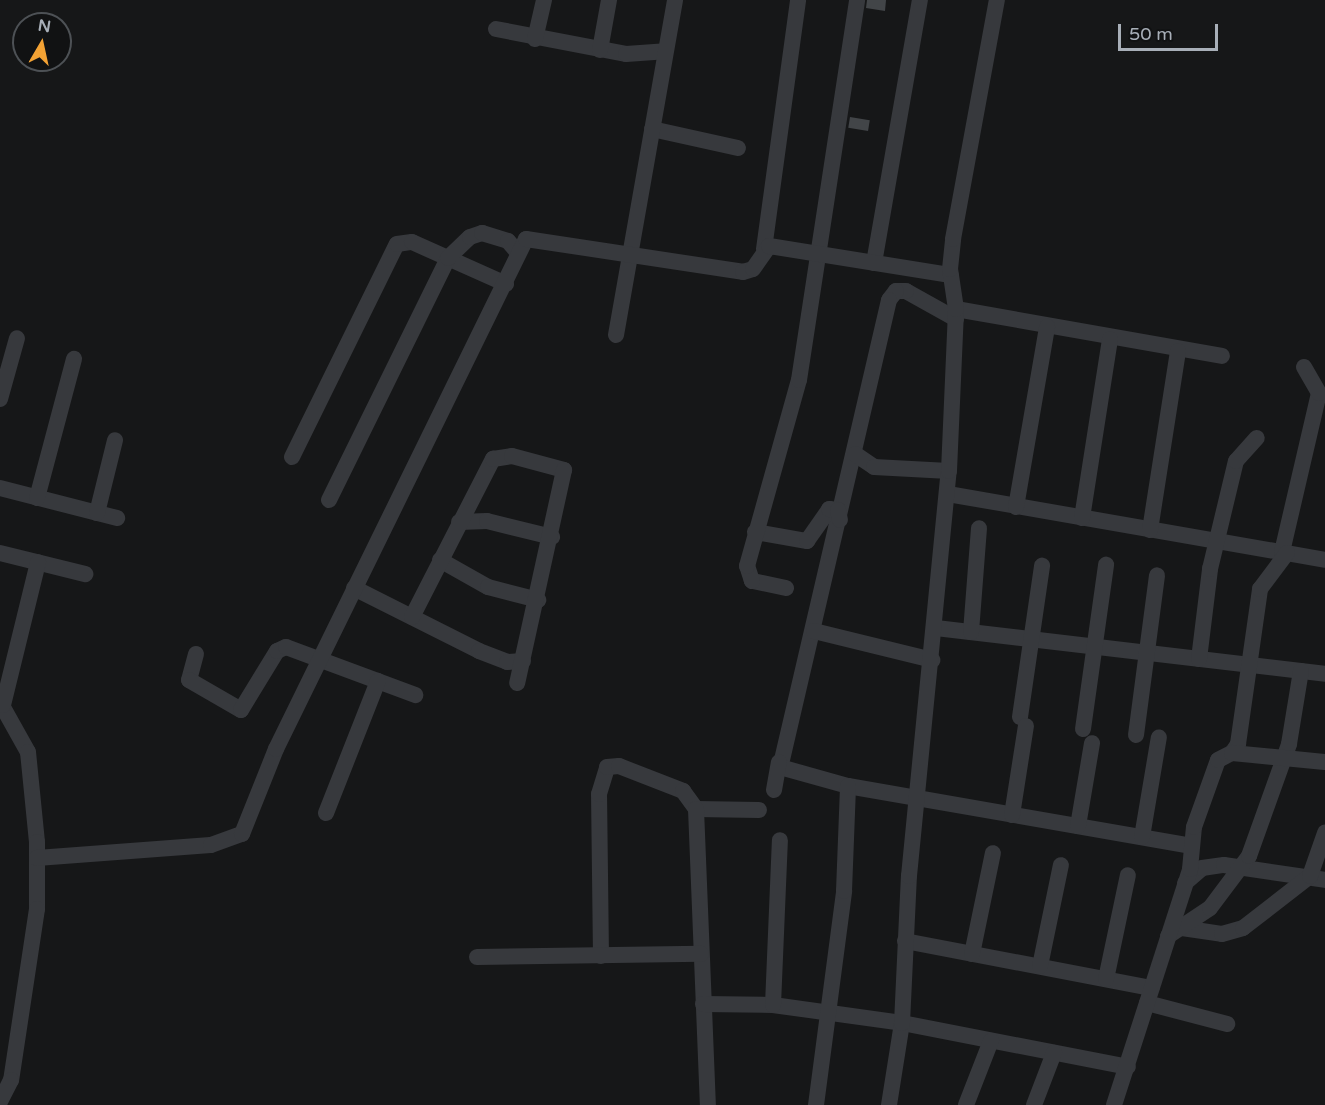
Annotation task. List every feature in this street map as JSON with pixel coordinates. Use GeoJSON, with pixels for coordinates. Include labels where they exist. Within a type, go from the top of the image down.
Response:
{"type":"FeatureCollection","features":[{"type":"Feature","properties":{"kind":"street"},"geometry":{"type":"LineString","coordinates":[[536,39],[544,0]]}},
{"type":"Feature","properties":{"kind":"street"},"geometry":{"type":"LineString","coordinates":[[600,50],[609,0]]}},
{"type":"Feature","properties":{"kind":"street"},"geometry":{"type":"LineString","coordinates":[[616,335],[675,0]]}},
{"type":"Feature","properties":{"kind":"street"},"geometry":{"type":"LineString","coordinates":[[37,858],[203,846],[238,838],[354,588],[506,284],[516,269],[518,253],[524,241],[535,238],[743,272],[753,269],[764,249],[798,0]]}},
{"type":"Feature","properties":{"kind":"street"},"geometry":{"type":"LineString","coordinates":[[786,588],[748,576],[755,532],[797,391],[857,0]]}},
{"type":"Feature","properties":{"kind":"street"},"geometry":{"type":"LineString","coordinates":[[873,262],[920,0]]}},
{"type":"Feature","properties":{"kind":"street"},"geometry":{"type":"LineString","coordinates":[[889,1105],[902,1023],[904,941],[950,471],[956,314],[951,275],[964,163],[997,0]]}},
{"type":"Feature","properties":{"kind":"street"},"geometry":{"type":"LineString","coordinates":[[496,29],[536,39],[600,50],[665,51]]}},
{"type":"Feature","properties":{"kind":"street"},"geometry":{"type":"LineString","coordinates":[[652,129],[738,148]]}},
{"type":"Feature","properties":{"kind":"street"},"geometry":{"type":"LineString","coordinates":[[328,500],[448,258],[470,237],[482,233],[508,241],[518,253]]}},
{"type":"Feature","properties":{"kind":"street"},"geometry":{"type":"LineString","coordinates":[[292,457],[397,244],[412,242],[506,284]]}},
{"type":"Feature","properties":{"kind":"street"},"geometry":{"type":"LineString","coordinates":[[764,249],[818,254],[951,275]]}},
{"type":"Feature","properties":{"kind":"street"},"geometry":{"type":"LineString","coordinates":[[774,790],[779,762],[814,631],[893,293],[916,295],[956,314],[1047,327],[1178,351],[1222,356]]}},
{"type":"Feature","properties":{"kind":"street"},"geometry":{"type":"LineString","coordinates":[[1016,507],[1047,327]]}},
{"type":"Feature","properties":{"kind":"street"},"geometry":{"type":"LineString","coordinates":[[0,399],[17,338]]}},
{"type":"Feature","properties":{"kind":"street"},"geometry":{"type":"LineString","coordinates":[[1082,518],[1110,339]]}},
{"type":"Feature","properties":{"kind":"street"},"geometry":{"type":"LineString","coordinates":[[1150,530],[1178,351]]}},
{"type":"Feature","properties":{"kind":"street"},"geometry":{"type":"LineString","coordinates":[[37,498],[74,359]]}},
{"type":"Feature","properties":{"kind":"street"},"geometry":{"type":"LineString","coordinates":[[1114,1105],[1150,995],[1175,932],[1192,846],[1214,767],[1232,753],[1238,744],[1261,585],[1284,553],[1322,393],[1304,367]]}},
{"type":"Feature","properties":{"kind":"street"},"geometry":{"type":"LineString","coordinates":[[1198,659],[1217,542],[1238,455],[1257,438]]}},
{"type":"Feature","properties":{"kind":"street"},"geometry":{"type":"LineString","coordinates":[[97,513],[115,440]]}},
{"type":"Feature","properties":{"kind":"street"},"geometry":{"type":"LineString","coordinates":[[855,454],[874,467],[950,471]]}},
{"type":"Feature","properties":{"kind":"street"},"geometry":{"type":"LineString","coordinates":[[412,617],[488,464],[497,456],[512,456],[565,471],[538,600],[517,683]]}},
{"type":"Feature","properties":{"kind":"street"},"geometry":{"type":"LineString","coordinates":[[0,488],[117,518]]}},
{"type":"Feature","properties":{"kind":"street"},"geometry":{"type":"LineString","coordinates":[[948,494],[1325,560]]}},
{"type":"Feature","properties":{"kind":"street"},"geometry":{"type":"LineString","coordinates":[[755,532],[807,541],[829,509],[838,510],[840,520]]}},
{"type":"Feature","properties":{"kind":"street"},"geometry":{"type":"LineString","coordinates":[[459,522],[487,521],[552,537]]}},
{"type":"Feature","properties":{"kind":"street"},"geometry":{"type":"LineString","coordinates":[[971,633],[979,528]]}},
{"type":"Feature","properties":{"kind":"street"},"geometry":{"type":"LineString","coordinates":[[0,553],[85,574]]}},
{"type":"Feature","properties":{"kind":"street"},"geometry":{"type":"LineString","coordinates":[[440,560],[488,587],[538,600]]}},
{"type":"Feature","properties":{"kind":"street"},"geometry":{"type":"LineString","coordinates":[[0,1102],[11,1080],[36,909],[37,858],[28,752],[1,703],[38,562]]}},
{"type":"Feature","properties":{"kind":"street"},"geometry":{"type":"LineString","coordinates":[[1083,729],[1098,647],[1106,565]]}},
{"type":"Feature","properties":{"kind":"street"},"geometry":{"type":"LineString","coordinates":[[1012,815],[1042,566]]}},
{"type":"Feature","properties":{"kind":"street"},"geometry":{"type":"LineString","coordinates":[[1136,735],[1157,574]]}},
{"type":"Feature","properties":{"kind":"street"},"geometry":{"type":"LineString","coordinates":[[354,588],[497,659],[523,661]]}},
{"type":"Feature","properties":{"kind":"street"},"geometry":{"type":"LineString","coordinates":[[936,628],[1325,674]]}},
{"type":"Feature","properties":{"kind":"street"},"geometry":{"type":"LineString","coordinates":[[814,631],[933,660]]}},
{"type":"Feature","properties":{"kind":"street"},"geometry":{"type":"LineString","coordinates":[[196,654],[189,680],[241,710],[282,648],[415,695]]}},
{"type":"Feature","properties":{"kind":"street"},"geometry":{"type":"LineString","coordinates":[[1175,932],[1210,908],[1243,865],[1283,758],[1301,671]]}},
{"type":"Feature","properties":{"kind":"street"},"geometry":{"type":"LineString","coordinates":[[326,813],[378,681]]}},
{"type":"Feature","properties":{"kind":"street"},"geometry":{"type":"LineString","coordinates":[[1142,837],[1159,737]]}},
{"type":"Feature","properties":{"kind":"street"},"geometry":{"type":"LineString","coordinates":[[1078,826],[1092,743]]}},
{"type":"Feature","properties":{"kind":"street"},"geometry":{"type":"LineString","coordinates":[[1232,753],[1325,762]]}},
{"type":"Feature","properties":{"kind":"street"},"geometry":{"type":"LineString","coordinates":[[779,762],[788,772],[848,786],[1192,846]]}},
{"type":"Feature","properties":{"kind":"street"},"geometry":{"type":"LineString","coordinates":[[601,956],[599,794],[607,767],[666,783],[683,791],[696,809],[708,1105]]}},
{"type":"Feature","properties":{"kind":"street"},"geometry":{"type":"LineString","coordinates":[[816,1105],[830,1013],[848,786]]}},
{"type":"Feature","properties":{"kind":"street"},"geometry":{"type":"LineString","coordinates":[[696,809],[759,810]]}},
{"type":"Feature","properties":{"kind":"street"},"geometry":{"type":"LineString","coordinates":[[1175,932],[1222,934],[1243,928],[1317,878],[1325,833]]}},
{"type":"Feature","properties":{"kind":"street"},"geometry":{"type":"LineString","coordinates":[[773,1005],[780,840]]}},
{"type":"Feature","properties":{"kind":"street"},"geometry":{"type":"LineString","coordinates":[[972,954],[993,852]]}},
{"type":"Feature","properties":{"kind":"street"},"geometry":{"type":"LineString","coordinates":[[1040,966],[1061,864]]}},
{"type":"Feature","properties":{"kind":"street"},"geometry":{"type":"LineString","coordinates":[[1185,884],[1210,866],[1243,865],[1317,878]]}},
{"type":"Feature","properties":{"kind":"street"},"geometry":{"type":"LineString","coordinates":[[1106,979],[1128,875]]}},
{"type":"Feature","properties":{"kind":"street"},"geometry":{"type":"LineString","coordinates":[[904,941],[1106,979],[1227,1024]]}},
{"type":"Feature","properties":{"kind":"street"},"geometry":{"type":"LineString","coordinates":[[477,957],[701,954]]}},
{"type":"Feature","properties":{"kind":"street"},"geometry":{"type":"LineString","coordinates":[[703,1004],[773,1005],[902,1023],[1128,1067]]}},
{"type":"Feature","properties":{"kind":"street"},"geometry":{"type":"LineString","coordinates":[[966,1105],[991,1041]]}},
{"type":"Feature","properties":{"kind":"street"},"geometry":{"type":"LineString","coordinates":[[1034,1105],[1054,1053]]}},
{"type":"Feature","properties":{"kind":"building"},"geometry":{"type":"Polygon","coordinates":[[[867,0],[886,0],[885,11],[866,8],[867,0]]]}},
{"type":"Feature","properties":{"kind":"building"},"geometry":{"type":"Polygon","coordinates":[[[850,117],[870,120],[868,131],[848,128],[850,117]]]}}]}
